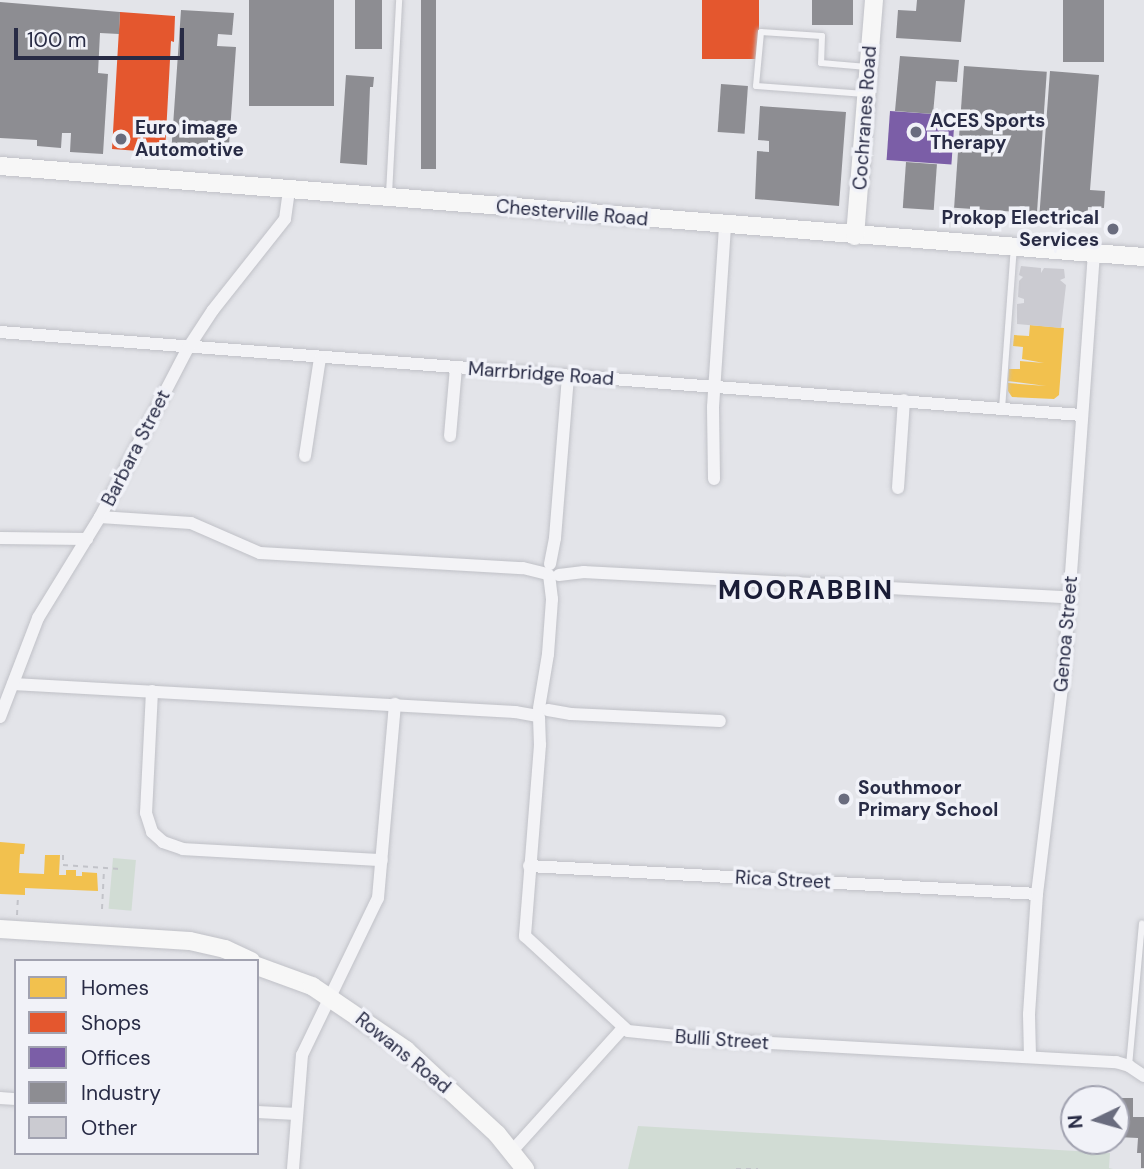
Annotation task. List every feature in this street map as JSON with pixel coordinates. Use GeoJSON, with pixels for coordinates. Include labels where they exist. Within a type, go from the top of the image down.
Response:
{"type":"FeatureCollection","features":[{"type":"Feature","properties":{"kind":"main road","name":"Cochranes Road"},"geometry":{"type":"LineString","coordinates":[[855,236],[874,0]]}},
{"type":"Feature","properties":{"kind":"main road","name":"Chesterville Road"},"geometry":{"type":"LineString","coordinates":[[0,166],[725,226],[1144,257]]}},
{"type":"Feature","properties":{"kind":"main road","name":"Rowans Road"},"geometry":{"type":"LineString","coordinates":[[8,930],[184,949],[224,959]]}},
{"type":"Feature","properties":{"kind":"main road","name":"Rowans Road"},"geometry":{"type":"LineString","coordinates":[[0,939],[196,942],[234,952],[247,959]]}},
{"type":"Feature","properties":{"kind":"main road","name":"Rowans Road"},"geometry":{"type":"LineString","coordinates":[[259,965],[305,982],[329,995],[418,1060],[512,1151],[525,1169]]}},
{"type":"Feature","properties":{"kind":"street","name":"Barbara Street"},"geometry":{"type":"LineString","coordinates":[[0,715],[38,618],[100,517],[188,348],[221,299],[285,219],[289,191]]}},
{"type":"Feature","properties":{"kind":"street"},"geometry":{"type":"LineString","coordinates":[[714,479],[714,386],[725,226]]}},
{"type":"Feature","properties":{"kind":"street","name":"Genoa Street"},"geometry":{"type":"LineString","coordinates":[[1026,1056],[1037,894],[1064,671],[1094,253]]}},
{"type":"Feature","properties":{"kind":"street","name":"Marrbridge Road"},"geometry":{"type":"LineString","coordinates":[[0,332],[1082,415]]}},
{"type":"Feature","properties":{"kind":"street"},"geometry":{"type":"LineString","coordinates":[[305,456],[320,358]]}},
{"type":"Feature","properties":{"kind":"street"},"geometry":{"type":"LineString","coordinates":[[450,436],[456,369]]}},
{"type":"Feature","properties":{"kind":"street"},"geometry":{"type":"LineString","coordinates":[[512,1151],[623,1028],[527,940],[523,927],[543,713],[568,376]]}},
{"type":"Feature","properties":{"kind":"street"},"geometry":{"type":"LineString","coordinates":[[898,488],[904,400]]}},
{"type":"Feature","properties":{"kind":"street"},"geometry":{"type":"LineString","coordinates":[[100,517],[191,523],[260,553],[1069,597]]}},
{"type":"Feature","properties":{"kind":"street"},"geometry":{"type":"LineString","coordinates":[[0,538],[55,541],[87,539]]}},
{"type":"Feature","properties":{"kind":"street"},"geometry":{"type":"LineString","coordinates":[[55,541],[67,547],[65,575]]}},
{"type":"Feature","properties":{"kind":"street"},"geometry":{"type":"LineString","coordinates":[[13,684],[720,721]]}},
{"type":"Feature","properties":{"kind":"street"},"geometry":{"type":"LineString","coordinates":[[152,691],[146,813],[152,832],[163,842],[183,849],[382,860]]}},
{"type":"Feature","properties":{"kind":"street"},"geometry":{"type":"LineString","coordinates":[[293,1169],[302,1055],[378,898],[395,704]]}},
{"type":"Feature","properties":{"kind":"street","name":"Rica Street"},"geometry":{"type":"LineString","coordinates":[[529,866],[1037,894]]}},
{"type":"Feature","properties":{"kind":"street","name":"Bulli Street"},"geometry":{"type":"LineString","coordinates":[[623,1028],[639,1034],[717,1040],[1116,1062],[1129,1066],[1144,1076]]}},
{"type":"Feature","properties":{"kind":"street"},"geometry":{"type":"LineString","coordinates":[[259,1112],[297,1114]]}},
{"type":"Feature","properties":{"kind":"lane"},"geometry":{"type":"LineString","coordinates":[[388,199],[399,0]]}},
{"type":"Feature","properties":{"kind":"lane"},"geometry":{"type":"LineString","coordinates":[[867,94],[757,86],[761,32],[822,36],[821,63],[869,67]]}},
{"type":"Feature","properties":{"kind":"lane"},"geometry":{"type":"LineString","coordinates":[[1002,409],[1014,247]]}},
{"type":"Feature","properties":{"kind":"lane"},"geometry":{"type":"LineString","coordinates":[[1129,1066],[1142,923]]}},
{"type":"Feature","properties":{"kind":"path"},"geometry":{"type":"LineString","coordinates":[[63,855],[63,865],[72,868],[120,869]]}},
{"type":"Feature","properties":{"kind":"path"},"geometry":{"type":"LineString","coordinates":[[102,909],[104,868]]}},
{"type":"Feature","properties":{"kind":"path"},"geometry":{"type":"LineString","coordinates":[[8,930],[18,895]]}},
{"type":"Feature","properties":{"kind":"path"},"geometry":{"type":"LineString","coordinates":[[736,1169],[758,1169]]}},
{"type":"Feature","properties":{"kind":"shaded area"},"geometry":{"type":"Polygon","coordinates":[[[113,858],[136,860],[131,911],[109,909],[113,858]]]}},
{"type":"Feature","properties":{"kind":"shaded area"},"geometry":{"type":"Polygon","coordinates":[[[638,1126],[1060,1150],[1060,1155],[1110,1155],[1109,1168],[1113,1169],[628,1169],[638,1126]]]}},
{"type":"Feature","properties":{"kind":"building: Homes"},"geometry":{"type":"Polygon","coordinates":[[[1030,325],[1064,328],[1059,395],[1054,399],[1012,397],[1008,391],[1008,383],[1046,386],[1008,381],[1009,369],[1020,369],[1020,361],[1044,363],[1022,359],[1023,347],[1013,346],[1014,335],[1029,336],[1030,325]]]}},
{"type":"Feature","properties":{"kind":"building: Homes"},"geometry":{"type":"Polygon","coordinates":[[[0,842],[25,844],[24,854],[20,854],[19,873],[44,874],[45,855],[60,855],[59,875],[66,875],[66,870],[76,870],[76,876],[82,876],[82,872],[97,873],[98,891],[25,888],[25,895],[0,894],[0,842]]]}},
{"type":"Feature","properties":{"kind":"building: Shops"},"geometry":{"type":"Polygon","coordinates":[[[702,0],[759,0],[759,59],[702,59],[702,0]]]}},
{"type":"Feature","properties":{"kind":"building: Shops"},"geometry":{"type":"Polygon","coordinates":[[[120,12],[175,16],[174,42],[171,41],[165,153],[112,149],[120,12]]]}},
{"type":"Feature","properties":{"kind":"building: Offices"},"geometry":{"type":"Polygon","coordinates":[[[890,111],[955,116],[951,164],[887,160],[890,111]]]}},
{"type":"Feature","properties":{"kind":"building: Industry"},"geometry":{"type":"Polygon","coordinates":[[[249,0],[334,0],[334,106],[249,106],[249,0]]]}},
{"type":"Feature","properties":{"kind":"building: Industry"},"geometry":{"type":"Polygon","coordinates":[[[355,0],[382,0],[382,49],[355,49],[355,0]]]}},
{"type":"Feature","properties":{"kind":"building: Industry"},"geometry":{"type":"Polygon","coordinates":[[[421,0],[436,0],[436,169],[421,169],[421,0]]]}},
{"type":"Feature","properties":{"kind":"building: Industry"},"geometry":{"type":"Polygon","coordinates":[[[812,0],[853,0],[853,25],[812,25],[812,0]]]}},
{"type":"Feature","properties":{"kind":"building: Industry"},"geometry":{"type":"Polygon","coordinates":[[[917,0],[965,0],[961,42],[896,38],[898,10],[916,11],[917,0]]]}},
{"type":"Feature","properties":{"kind":"building: Industry"},"geometry":{"type":"Polygon","coordinates":[[[1063,0],[1104,0],[1104,62],[1063,62],[1063,0]]]}},
{"type":"Feature","properties":{"kind":"building: Industry"},"geometry":{"type":"Polygon","coordinates":[[[0,2],[120,12],[119,34],[100,33],[98,73],[108,74],[103,154],[70,152],[71,133],[62,133],[61,148],[37,146],[37,140],[0,138],[0,2]]]}},
{"type":"Feature","properties":{"kind":"building: Industry"},"geometry":{"type":"Polygon","coordinates":[[[181,10],[234,13],[232,35],[218,34],[217,46],[236,47],[228,159],[171,155],[181,10]]]}},
{"type":"Feature","properties":{"kind":"building: Industry"},"geometry":{"type":"Polygon","coordinates":[[[900,56],[959,60],[957,82],[936,81],[933,114],[895,111],[900,56]]]}},
{"type":"Feature","properties":{"kind":"building: Industry"},"geometry":{"type":"Polygon","coordinates":[[[964,66],[1047,72],[1037,213],[954,208],[964,66]]]}},
{"type":"Feature","properties":{"kind":"building: Industry"},"geometry":{"type":"Polygon","coordinates":[[[1050,71],[1099,75],[1090,190],[1105,191],[1104,208],[1088,207],[1087,223],[1039,220],[1050,71]]]}},
{"type":"Feature","properties":{"kind":"building: Industry"},"geometry":{"type":"Polygon","coordinates":[[[346,75],[374,77],[373,87],[370,87],[367,165],[340,163],[346,75]]]}},
{"type":"Feature","properties":{"kind":"building: Industry"},"geometry":{"type":"Polygon","coordinates":[[[721,84],[748,86],[745,134],[718,132],[721,84]]]}},
{"type":"Feature","properties":{"kind":"building: Industry"},"geometry":{"type":"Polygon","coordinates":[[[760,106],[846,112],[839,206],[755,199],[757,151],[769,152],[769,141],[758,140],[760,106]]]}},
{"type":"Feature","properties":{"kind":"building: Industry"},"geometry":{"type":"Polygon","coordinates":[[[906,162],[937,164],[934,210],[903,208],[906,162]]]}},
{"type":"Feature","properties":{"kind":"building: Industry"},"geometry":{"type":"Polygon","coordinates":[[[1130,1098],[1133,1098],[1133,1117],[1144,1117],[1144,1168],[1141,1168],[1141,1153],[1137,1153],[1138,1138],[1130,1138],[1130,1098]]]}},
{"type":"Feature","properties":{"kind":"building: Other"},"geometry":{"type":"Polygon","coordinates":[[[1021,266],[1041,268],[1041,273],[1044,268],[1064,269],[1065,278],[1060,280],[1066,285],[1061,328],[1017,324],[1017,304],[1024,303],[1024,299],[1018,297],[1019,281],[1023,277],[1019,275],[1021,266]]]}},
{"type":"Feature","properties":{"kind":"place","name":"ACES Sports Therapy"},"geometry":{"type":"Point","coordinates":[916,132]}},
{"type":"Feature","properties":{"kind":"place","name":"Euro image Automotive"},"geometry":{"type":"Point","coordinates":[121,139]}},
{"type":"Feature","properties":{"kind":"place","name":"Prokop Electrical Services"},"geometry":{"type":"Point","coordinates":[1113,229]}},
{"type":"Feature","properties":{"kind":"place","name":"Southmoor Primary School"},"geometry":{"type":"Point","coordinates":[844,799]}},
{"type":"Feature","properties":{"kind":"district","name":"MOORABBIN"},"geometry":{"type":"Point","coordinates":[806,591]}}]}
